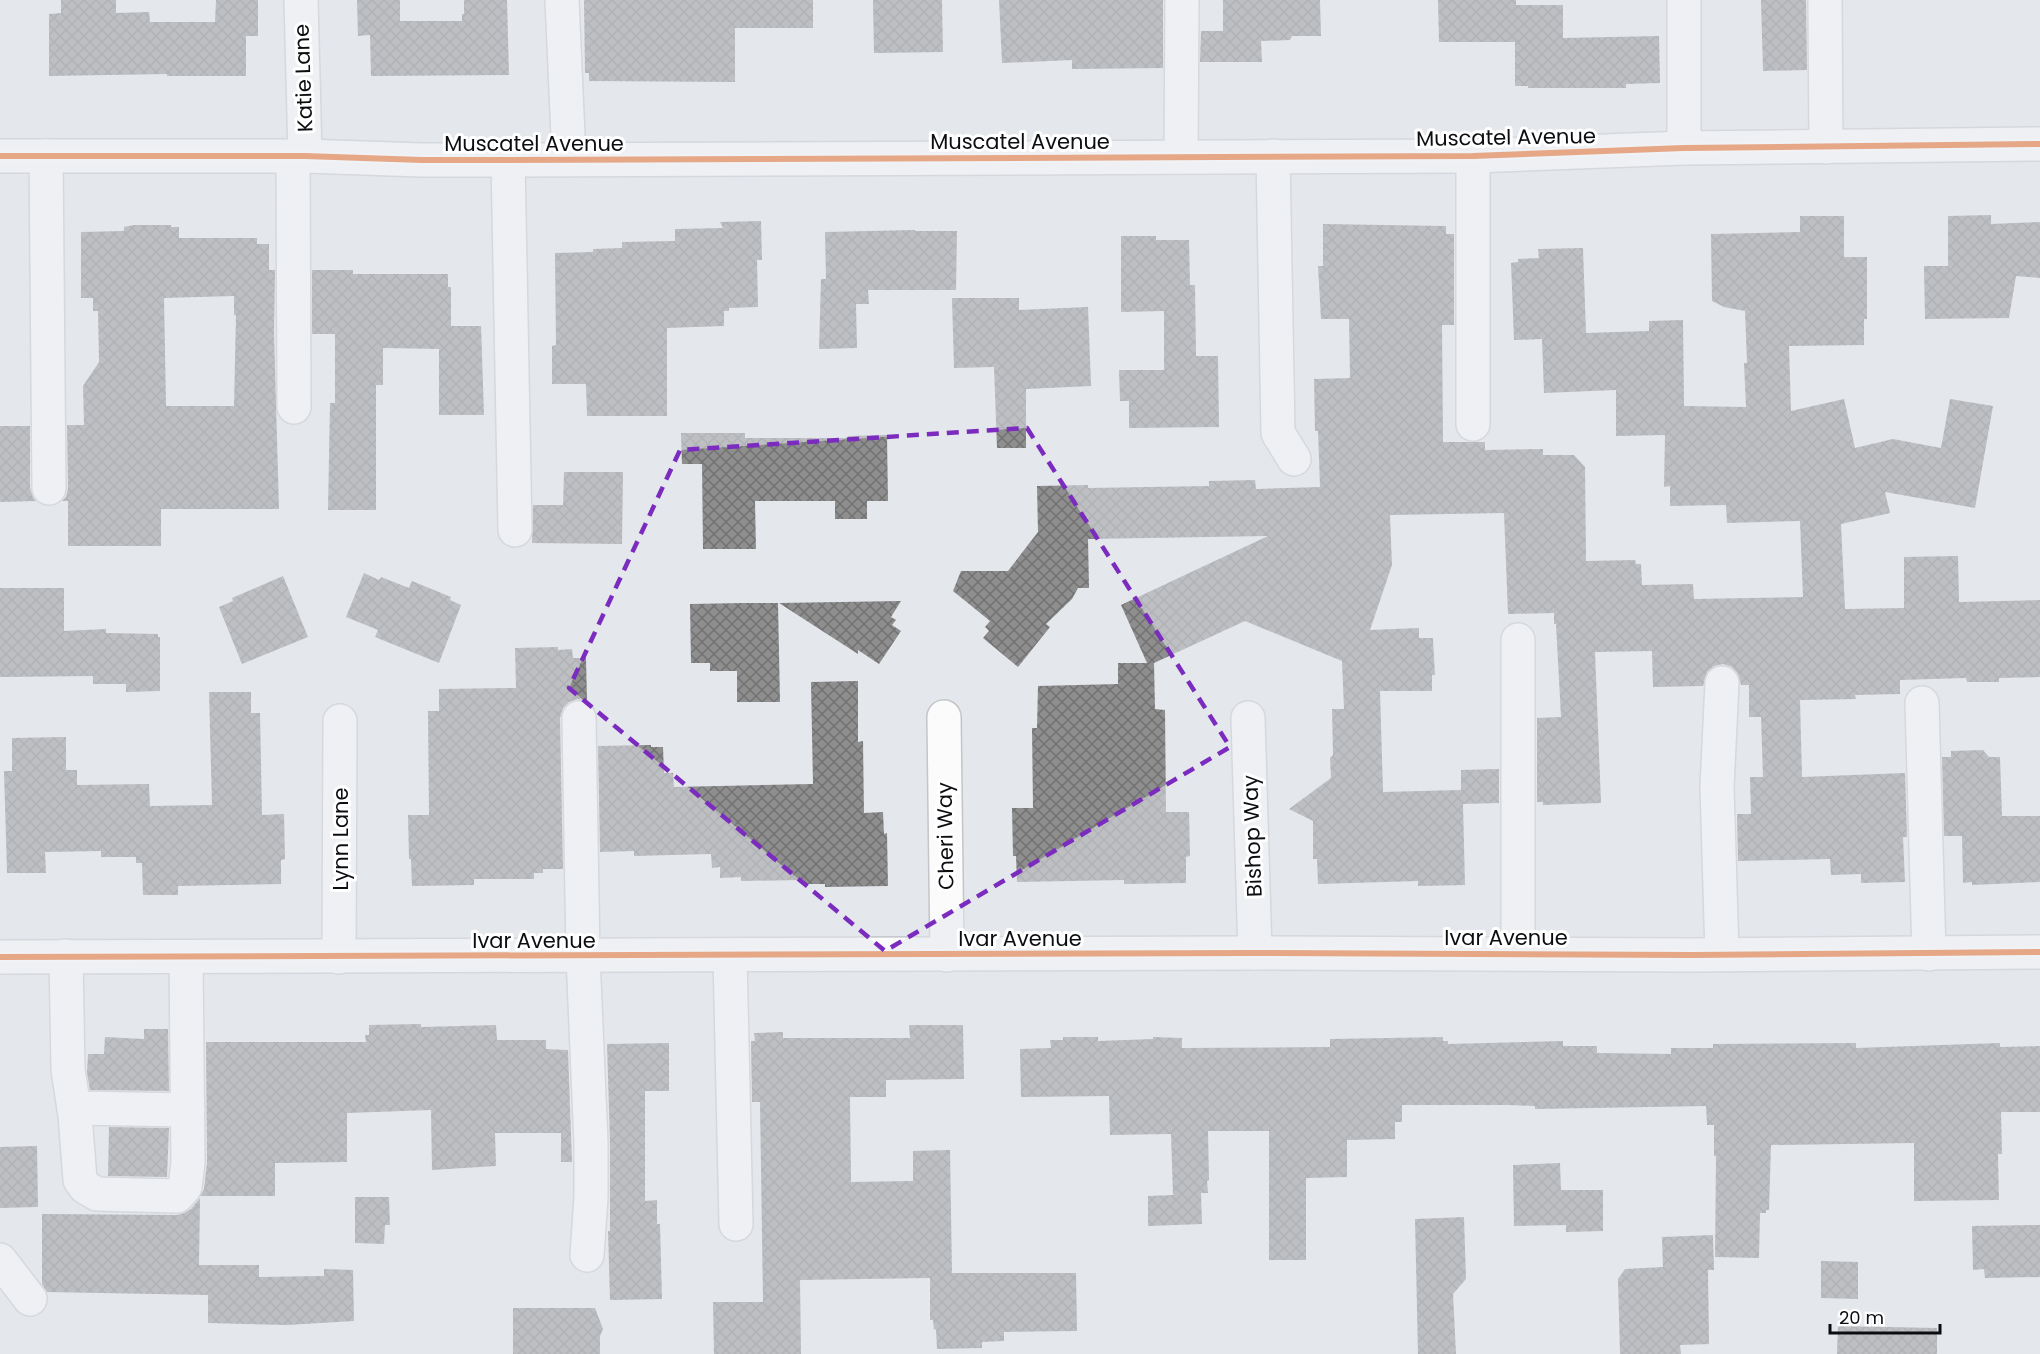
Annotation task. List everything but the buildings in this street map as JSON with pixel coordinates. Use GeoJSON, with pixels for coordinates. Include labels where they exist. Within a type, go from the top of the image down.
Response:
{"type":"FeatureCollection","features":[{"type":"Feature","properties":{"kind":"street","name":"Katie Lane"},"geometry":{"type":"LineString","coordinates":[[294,407],[301,0]]}},
{"type":"Feature","properties":{"kind":"street"},"geometry":{"type":"LineString","coordinates":[[562,0],[569,159]]}},
{"type":"Feature","properties":{"kind":"street"},"geometry":{"type":"LineString","coordinates":[[1181,156],[1182,0]]}},
{"type":"Feature","properties":{"kind":"street"},"geometry":{"type":"LineString","coordinates":[[1684,0],[1684,148]]}},
{"type":"Feature","properties":{"kind":"street"},"geometry":{"type":"LineString","coordinates":[[1825,0],[1826,147]]}},
{"type":"Feature","properties":{"kind":"street","name":"Muscatel Avenue"},"geometry":{"type":"LineString","coordinates":[[0,156],[299,156],[508,160],[1473,156],[1684,148],[2040,144]]}},
{"type":"Feature","properties":{"kind":"street"},"geometry":{"type":"LineString","coordinates":[[46,156],[49,488]]}},
{"type":"Feature","properties":{"kind":"street"},"geometry":{"type":"LineString","coordinates":[[1273,156],[1278,433],[1294,459]]}},
{"type":"Feature","properties":{"kind":"street"},"geometry":{"type":"LineString","coordinates":[[1473,156],[1473,424]]}},
{"type":"Feature","properties":{"kind":"street"},"geometry":{"type":"LineString","coordinates":[[508,160],[515,530]]}},
{"type":"Feature","properties":{"kind":"street"},"geometry":{"type":"LineString","coordinates":[[1518,640],[1518,953]]}},
{"type":"Feature","properties":{"kind":"street"},"geometry":{"type":"LineString","coordinates":[[1722,683],[1717,787],[1722,954]]}},
{"type":"Feature","properties":{"kind":"street"},"geometry":{"type":"LineString","coordinates":[[1922,703],[1929,954]]}},
{"type":"Feature","properties":{"kind":"street","name":"Cheri Way"},"geometry":{"type":"LineString","coordinates":[[944,717],[947,955]]}},
{"type":"Feature","properties":{"kind":"street"},"geometry":{"type":"LineString","coordinates":[[579,718],[583,956],[591,1143],[591,1197],[587,1255]]}},
{"type":"Feature","properties":{"kind":"street","name":"Bishop Way"},"geometry":{"type":"LineString","coordinates":[[1248,718],[1255,953]]}},
{"type":"Feature","properties":{"kind":"street","name":"Lynn Lane"},"geometry":{"type":"LineString","coordinates":[[339,957],[340,720]]}},
{"type":"Feature","properties":{"kind":"street","name":"Ivar Avenue"},"geometry":{"type":"LineString","coordinates":[[0,957],[2040,952]]}},
{"type":"Feature","properties":{"kind":"street"},"geometry":{"type":"LineString","coordinates":[[66,956],[68,1070],[74,1108],[80,1180],[85,1187],[97,1194],[177,1196],[185,1186],[188,1163],[186,957]]}},
{"type":"Feature","properties":{"kind":"street"},"geometry":{"type":"LineString","coordinates":[[730,956],[736,1224]]}},
{"type":"Feature","properties":{"kind":"street"},"geometry":{"type":"LineString","coordinates":[[74,1108],[188,1110]]}},
{"type":"Feature","properties":{"kind":"street"},"geometry":{"type":"LineString","coordinates":[[0,1260],[30,1299]]}},
{"type":"Feature","properties":{"kind":"highlighted area"},"geometry":{"type":"Polygon","coordinates":[[[1027,428],[1230,747],[885,951],[569,688],[680,450],[1027,428]]]}},
{"type":"Feature","properties":{"kind":"cycle path"},"geometry":{"type":"LineString","coordinates":[[0,156],[305,156],[422,160],[1473,156],[1684,148],[2040,144]]}},
{"type":"Feature","properties":{"kind":"cycle path"},"geometry":{"type":"LineString","coordinates":[[0,957],[1255,953],[1693,955],[2040,952]]}}]}
